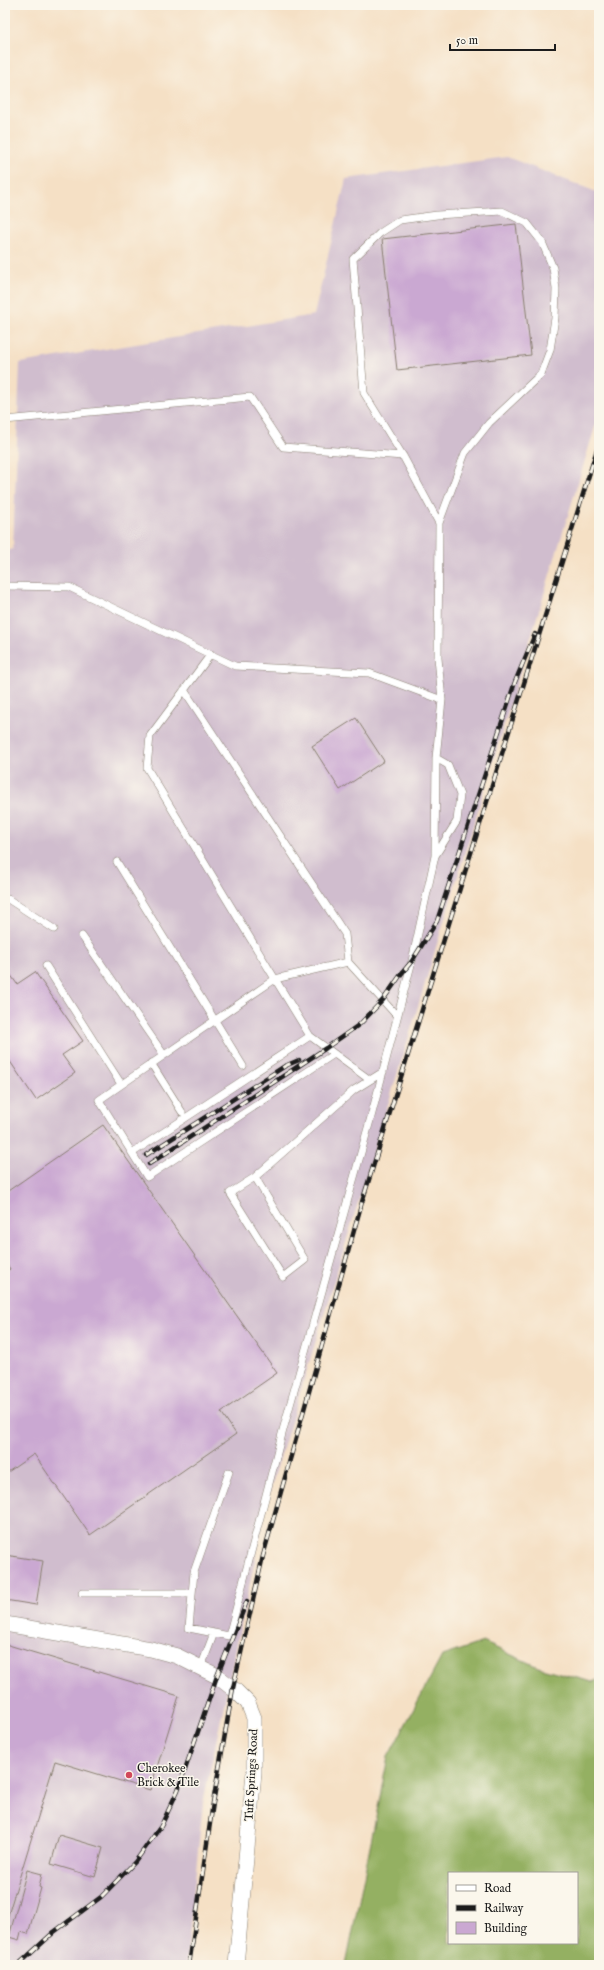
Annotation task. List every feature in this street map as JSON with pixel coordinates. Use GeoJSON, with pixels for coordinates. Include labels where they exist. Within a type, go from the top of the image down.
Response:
{"type":"FeatureCollection","features":[{"type":"Feature","properties":{"kind":"street","name":"Tuft Springs Road"},"geometry":{"type":"LineString","coordinates":[[5,1624],[151,1649],[177,1656],[217,1676],[236,1690],[248,1704],[254,1718],[254,1773],[236,1965]]}},
{"type":"Feature","properties":{"kind":"lane"},"geometry":{"type":"LineString","coordinates":[[229,1472],[194,1572],[189,1628],[229,1636],[283,1430],[383,1072],[412,962],[435,856],[436,758],[442,700],[438,658],[439,523],[465,453],[488,424],[541,374],[550,350],[555,318],[556,289],[553,268],[542,242],[527,224],[502,211],[437,215],[400,220],[380,233],[353,259],[364,393],[403,456],[439,523]]}},
{"type":"Feature","properties":{"kind":"lane"},"geometry":{"type":"LineString","coordinates":[[5,420],[250,397],[283,447],[403,456]]}},
{"type":"Feature","properties":{"kind":"lane"},"geometry":{"type":"LineString","coordinates":[[5,586],[69,587],[235,666],[369,673],[442,700]]}},
{"type":"Feature","properties":{"kind":"lane"},"geometry":{"type":"LineString","coordinates":[[211,654],[150,736],[148,768],[310,1036],[370,1080]]}},
{"type":"Feature","properties":{"kind":"lane"},"geometry":{"type":"LineString","coordinates":[[184,690],[345,934],[348,962],[397,1016]]}},
{"type":"Feature","properties":{"kind":"lane"},"geometry":{"type":"LineString","coordinates":[[435,856],[457,821],[460,795],[448,766],[436,758]]}},
{"type":"Feature","properties":{"kind":"lane"},"geometry":{"type":"LineString","coordinates":[[116,862],[243,1066]]}},
{"type":"Feature","properties":{"kind":"lane"},"geometry":{"type":"LineString","coordinates":[[5,899],[8,899],[54,929]]}},
{"type":"Feature","properties":{"kind":"lane"},"geometry":{"type":"LineString","coordinates":[[82,936],[164,1055]]}},
{"type":"Feature","properties":{"kind":"lane"},"geometry":{"type":"LineString","coordinates":[[334,1054],[147,1177],[99,1100],[275,979],[348,962]]}},
{"type":"Feature","properties":{"kind":"lane"},"geometry":{"type":"LineString","coordinates":[[46,966],[121,1084]]}},
{"type":"Feature","properties":{"kind":"lane"},"geometry":{"type":"LineString","coordinates":[[132,1153],[310,1036]]}},
{"type":"Feature","properties":{"kind":"lane"},"geometry":{"type":"LineString","coordinates":[[151,1063],[182,1112]]}},
{"type":"Feature","properties":{"kind":"lane"},"geometry":{"type":"LineString","coordinates":[[255,1177],[305,1260],[283,1277],[230,1193],[255,1177],[354,1090],[383,1072]]}},
{"type":"Feature","properties":{"kind":"lane"},"geometry":{"type":"LineString","coordinates":[[82,1594],[192,1593]]}},
{"type":"Feature","properties":{"kind":"lane"},"geometry":{"type":"LineString","coordinates":[[201,1667],[214,1633]]}},
{"type":"Feature","properties":{"kind":"shaded area","name":"Cherokee Brick & Tile"},"geometry":{"type":"Polygon","coordinates":[[[507,157],[599,193],[599,414],[269,1494],[203,1803],[186,1965],[5,1965],[5,552],[13,549],[20,363],[314,315],[346,179],[507,157]]]}},
{"type":"Feature","properties":{"kind":"green space"},"geometry":{"type":"Polygon","coordinates":[[[483,1642],[538,1667],[592,1682],[599,1679],[599,1965],[346,1965],[388,1757],[442,1656],[483,1642]]]}},
{"type":"Feature","properties":{"kind":"building"},"geometry":{"type":"Polygon","coordinates":[[[516,224],[531,355],[397,370],[382,239],[516,224]]]}},
{"type":"Feature","properties":{"kind":"building"},"geometry":{"type":"Polygon","coordinates":[[[356,718],[384,761],[340,790],[312,746],[356,718]]]}},
{"type":"Feature","properties":{"kind":"building"},"geometry":{"type":"Polygon","coordinates":[[[5,967],[17,984],[35,972],[83,1041],[62,1055],[75,1073],[36,1100],[5,1054],[5,967]]]}},
{"type":"Feature","properties":{"kind":"building"},"geometry":{"type":"Polygon","coordinates":[[[103,1125],[277,1373],[221,1412],[236,1434],[90,1535],[34,1454],[5,1474],[5,1273],[10,1269],[5,1261],[5,1193],[103,1125]]]}},
{"type":"Feature","properties":{"kind":"building"},"geometry":{"type":"Polygon","coordinates":[[[5,1555],[43,1561],[36,1605],[5,1600],[5,1555]]]}},
{"type":"Feature","properties":{"kind":"building","name":"Cherokee Brick & Tile"},"geometry":{"type":"Polygon","coordinates":[[[5,1644],[179,1696],[150,1790],[55,1761],[5,1925],[5,1644]]]}},
{"type":"Feature","properties":{"kind":"building"},"geometry":{"type":"Polygon","coordinates":[[[59,1835],[103,1848],[95,1877],[51,1864],[59,1835]]]}},
{"type":"Feature","properties":{"kind":"building"},"geometry":{"type":"Polygon","coordinates":[[[27,1870],[42,1874],[39,1887],[41,1888],[28,1934],[21,1932],[19,1940],[9,1937],[27,1870]]]}},
{"type":"Feature","properties":{"kind":"railway"},"geometry":{"type":"LineString","coordinates":[[189,1965],[213,1803],[233,1688],[263,1556],[362,1202],[599,443]]}},
{"type":"Feature","properties":{"kind":"railway"},"geometry":{"type":"LineString","coordinates":[[149,1164],[326,1048],[360,1024],[383,1000],[412,961],[437,921],[515,682],[535,634]]}},
{"type":"Feature","properties":{"kind":"railway"},"geometry":{"type":"LineString","coordinates":[[146,1155],[285,1066],[299,1060]]}},
{"type":"Feature","properties":{"kind":"railway"},"geometry":{"type":"LineString","coordinates":[[18,1965],[54,1932],[101,1897],[135,1862],[161,1826],[178,1790],[217,1676],[247,1601]]}},
{"type":"Feature","properties":{"kind":"place","name":"Cherokee Brick & Tile"},"geometry":{"type":"Point","coordinates":[129,1775]}}]}
